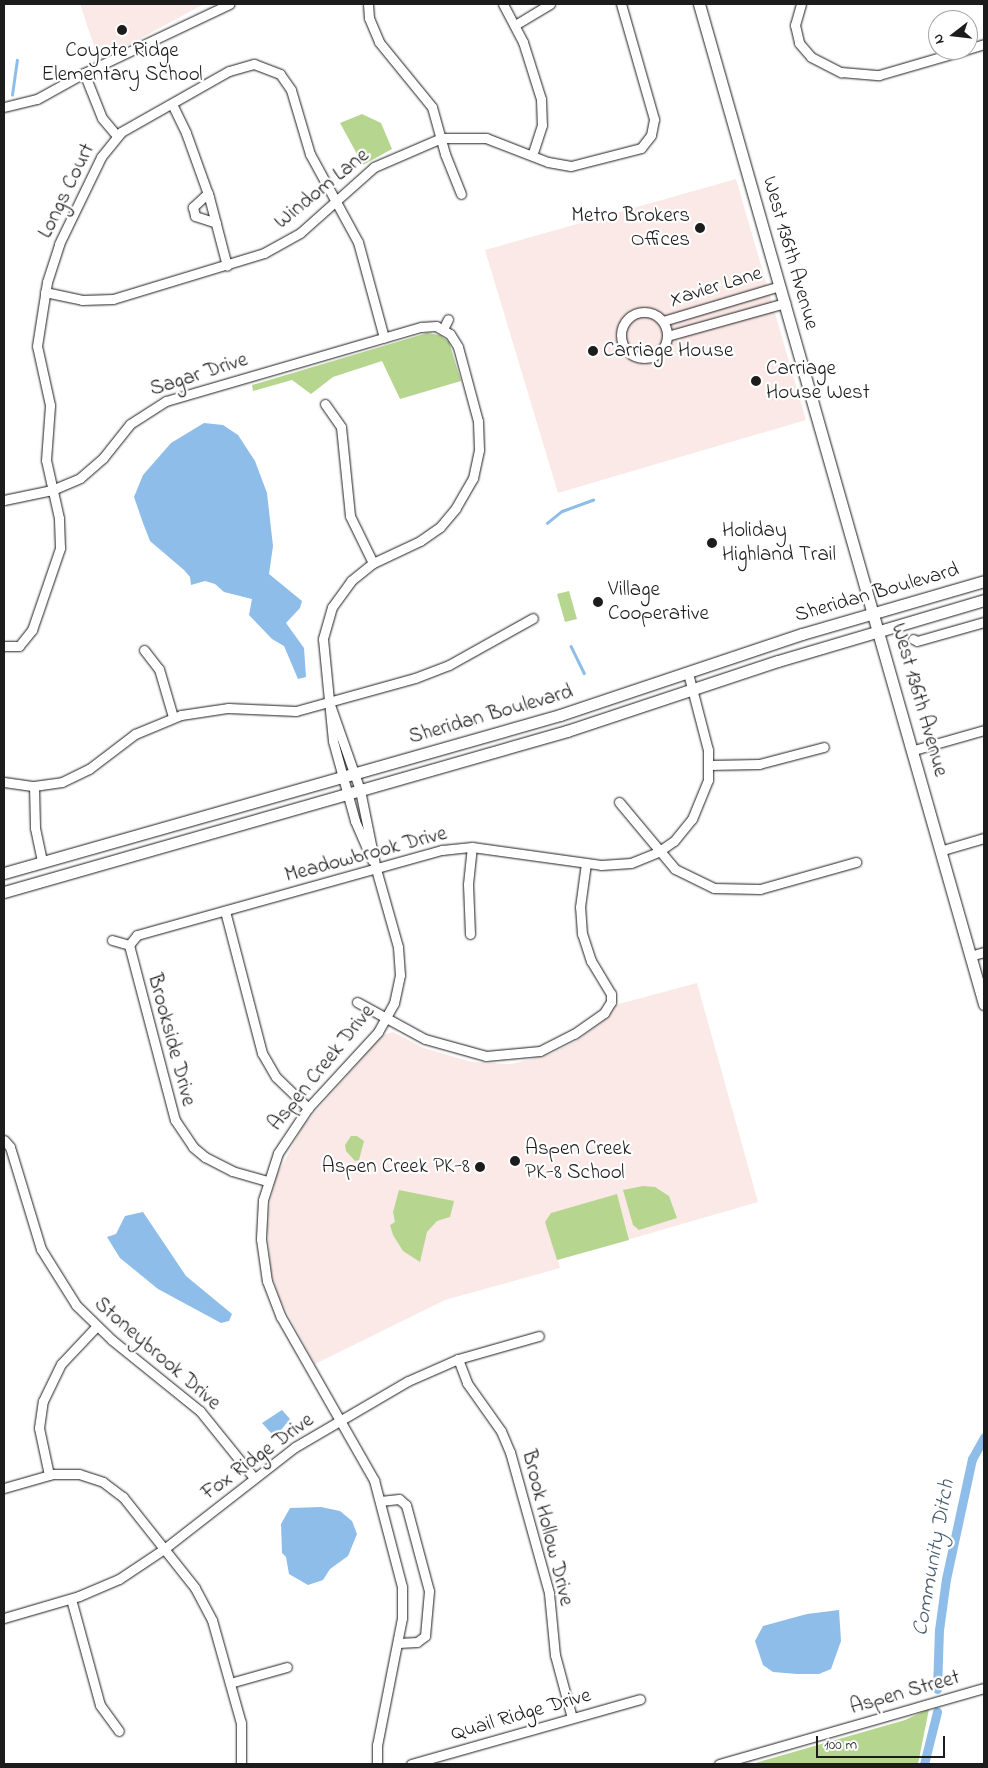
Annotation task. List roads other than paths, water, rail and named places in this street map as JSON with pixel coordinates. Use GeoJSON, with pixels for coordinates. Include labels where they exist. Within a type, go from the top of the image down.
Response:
{"type":"FeatureCollection","features":[{"type":"Feature","properties":{"kind":"main road","name":"West 136th Avenue"},"geometry":{"type":"LineString","coordinates":[[699,4],[914,750],[984,1004]]}},
{"type":"Feature","properties":{"kind":"main road","name":"Sheridan Boulevard"},"geometry":{"type":"LineString","coordinates":[[4,873],[630,694],[777,642],[984,581]]}},
{"type":"Feature","properties":{"kind":"main road","name":"Sheridan Boulevard"},"geometry":{"type":"LineString","coordinates":[[4,892],[567,731],[778,661],[984,600]]}},
{"type":"Feature","properties":{"kind":"street"},"geometry":{"type":"LineString","coordinates":[[4,107],[37,99],[84,73],[229,4]]}},
{"type":"Feature","properties":{"kind":"street"},"geometry":{"type":"LineString","coordinates":[[368,4],[370,18],[379,42],[425,96],[434,112],[461,194]]}},
{"type":"Feature","properties":{"kind":"street"},"geometry":{"type":"LineString","coordinates":[[503,4],[515,25],[541,99],[542,125],[532,155]]}},
{"type":"Feature","properties":{"kind":"street"},"geometry":{"type":"LineString","coordinates":[[515,25],[550,4]]}},
{"type":"Feature","properties":{"kind":"street","name":"Windom Lane"},"geometry":{"type":"LineString","coordinates":[[45,292],[82,300],[113,299],[227,266],[282,244],[316,220],[336,199],[374,167],[441,138],[486,138],[559,165],[582,165],[641,148],[652,135],[654,119],[621,4]]}},
{"type":"Feature","properties":{"kind":"street"},"geometry":{"type":"LineString","coordinates":[[802,4],[795,25],[799,43],[811,57],[841,72],[879,75],[931,60]]}},
{"type":"Feature","properties":{"kind":"street","name":"Longs Court"},"geometry":{"type":"LineString","coordinates":[[4,646],[19,646],[32,630],[57,562],[61,532],[46,460],[50,405],[37,346],[45,292],[59,244],[102,157],[117,136],[131,125],[229,71],[254,64],[272,68],[291,90],[310,154],[358,242],[384,338]]}},
{"type":"Feature","properties":{"kind":"street"},"geometry":{"type":"LineString","coordinates":[[84,73],[102,118],[117,136]]}},
{"type":"Feature","properties":{"kind":"street"},"geometry":{"type":"LineString","coordinates":[[172,104],[186,133],[208,193],[227,266]]}},
{"type":"Feature","properties":{"kind":"street"},"geometry":{"type":"LineString","coordinates":[[208,193],[193,207],[196,216],[216,223]]}},
{"type":"Feature","properties":{"kind":"street","name":"Xavier Lane"},"geometry":{"type":"LineString","coordinates":[[663,321],[780,286]]}},
{"type":"Feature","properties":{"kind":"street","name":"Xavier Lane"},"geometry":{"type":"LineString","coordinates":[[667,336],[785,303]]}},
{"type":"Feature","properties":{"kind":"street"},"geometry":{"type":"LineString","coordinates":[[638,312],[652,313],[663,321],[667,336],[666,344],[656,355],[642,359],[628,352],[621,338],[624,323],[638,312]]}},
{"type":"Feature","properties":{"kind":"street"},"geometry":{"type":"LineString","coordinates":[[384,338],[427,326],[443,329],[448,319]]}},
{"type":"Feature","properties":{"kind":"street","name":"Aspen Creek Drive"},"geometry":{"type":"LineString","coordinates":[[376,869],[358,828],[333,741],[322,648],[327,620],[346,586],[373,563],[420,541],[440,527],[456,508],[472,478],[478,450],[478,421],[458,347],[443,329]]}},
{"type":"Feature","properties":{"kind":"street","name":"Sagar Drive"},"geometry":{"type":"LineString","coordinates":[[52,490],[93,468],[130,424],[166,401],[384,338]]}},
{"type":"Feature","properties":{"kind":"street"},"geometry":{"type":"LineString","coordinates":[[324,404],[341,427],[350,516],[373,563]]}},
{"type":"Feature","properties":{"kind":"street"},"geometry":{"type":"LineString","coordinates":[[4,500],[52,490]]}},
{"type":"Feature","properties":{"kind":"street"},"geometry":{"type":"LineString","coordinates":[[4,782],[34,786],[76,777],[135,734],[173,717],[228,708],[292,711],[430,673],[533,618]]}},
{"type":"Feature","properties":{"kind":"street"},"geometry":{"type":"LineString","coordinates":[[913,639],[917,641],[984,622]]}},
{"type":"Feature","properties":{"kind":"street"},"geometry":{"type":"LineString","coordinates":[[144,650],[158,669],[173,717]]}},
{"type":"Feature","properties":{"kind":"street","name":"Meadowbrook Drive"},"geometry":{"type":"LineString","coordinates":[[129,945],[137,935],[442,850],[472,847],[586,863],[623,864],[658,852],[674,841],[692,820],[704,796],[709,765],[694,690],[688,673]]}},
{"type":"Feature","properties":{"kind":"street","name":"Aspen Creek Drive"},"geometry":{"type":"LineString","coordinates":[[329,702],[360,790],[376,869],[400,961],[398,989],[386,1020],[308,1108],[287,1136],[267,1182],[261,1239],[267,1281],[281,1317],[371,1472],[402,1587],[402,1618],[377,1745],[377,1764]]}},
{"type":"Feature","properties":{"kind":"street"},"geometry":{"type":"LineString","coordinates":[[914,750],[984,730]]}},
{"type":"Feature","properties":{"kind":"street"},"geometry":{"type":"LineString","coordinates":[[709,765],[759,764],[824,747]]}},
{"type":"Feature","properties":{"kind":"street"},"geometry":{"type":"LineString","coordinates":[[34,786],[35,828],[42,862]]}},
{"type":"Feature","properties":{"kind":"street"},"geometry":{"type":"LineString","coordinates":[[619,802],[658,852],[686,877],[730,891],[760,889],[856,862]]}},
{"type":"Feature","properties":{"kind":"street"},"geometry":{"type":"LineString","coordinates":[[942,850],[984,838]]}},
{"type":"Feature","properties":{"kind":"street"},"geometry":{"type":"LineString","coordinates":[[470,934],[468,884],[472,847]]}},
{"type":"Feature","properties":{"kind":"street"},"geometry":{"type":"LineString","coordinates":[[357,1002],[386,1020],[448,1048],[503,1057],[540,1051],[558,1044],[604,1013],[611,1002],[611,994],[586,948],[580,920],[586,863]]}},
{"type":"Feature","properties":{"kind":"street"},"geometry":{"type":"LineString","coordinates":[[225,911],[262,1053],[276,1077],[308,1108]]}},
{"type":"Feature","properties":{"kind":"street"},"geometry":{"type":"LineString","coordinates":[[112,940],[129,945]]}},
{"type":"Feature","properties":{"kind":"street","name":"Brookside Drive"},"geometry":{"type":"LineString","coordinates":[[129,945],[175,1120],[205,1157],[232,1171],[267,1182]]}},
{"type":"Feature","properties":{"kind":"street"},"geometry":{"type":"LineString","coordinates":[[970,956],[984,952]]}},
{"type":"Feature","properties":{"kind":"street","name":"Stoneybrook Drive"},"geometry":{"type":"LineString","coordinates":[[4,1140],[10,1147],[34,1230],[50,1267],[76,1305],[96,1327],[200,1411],[254,1478]]}},
{"type":"Feature","properties":{"kind":"street"},"geometry":{"type":"LineString","coordinates":[[49,1475],[39,1428],[43,1401],[61,1364],[96,1327]]}},
{"type":"Feature","properties":{"kind":"street","name":"Fox Ridge Drive"},"geometry":{"type":"LineString","coordinates":[[4,1618],[71,1599],[119,1579],[164,1549],[295,1447],[408,1382],[458,1359],[539,1336]]}},
{"type":"Feature","properties":{"kind":"street","name":"Brook Hollow Drive"},"geometry":{"type":"LineString","coordinates":[[458,1359],[467,1383],[501,1431],[510,1452],[549,1593],[555,1655],[572,1718]]}},
{"type":"Feature","properties":{"kind":"street"},"geometry":{"type":"LineString","coordinates":[[4,1488],[49,1475],[79,1474],[113,1488],[164,1549],[204,1603],[242,1723],[241,1764]]}},
{"type":"Feature","properties":{"kind":"street"},"geometry":{"type":"LineString","coordinates":[[380,1501],[399,1499],[406,1505],[429,1591],[425,1636],[417,1642],[398,1643]]}},
{"type":"Feature","properties":{"kind":"street"},"geometry":{"type":"LineString","coordinates":[[71,1599],[100,1705],[119,1731]]}},
{"type":"Feature","properties":{"kind":"street"},"geometry":{"type":"LineString","coordinates":[[230,1682],[287,1667]]}},
{"type":"Feature","properties":{"kind":"street","name":"Aspen Street"},"geometry":{"type":"LineString","coordinates":[[719,1764],[984,1688]]}},
{"type":"Feature","properties":{"kind":"street","name":"Quail Ridge Drive"},"geometry":{"type":"LineString","coordinates":[[411,1764],[640,1699]]}},
{"type":"Feature","properties":{"kind":"water"},"geometry":{"type":"Polygon","coordinates":[[[204,423],[223,425],[238,435],[255,461],[267,493],[273,546],[269,574],[302,601],[300,608],[286,623],[304,648],[306,677],[298,679],[284,646],[272,639],[249,615],[252,599],[224,592],[215,584],[205,581],[191,585],[190,577],[184,570],[150,541],[134,497],[143,475],[171,443],[204,423]]]}},
{"type":"Feature","properties":{"kind":"water"},"geometry":{"type":"Polygon","coordinates":[[[143,1212],[186,1276],[232,1314],[229,1321],[221,1323],[158,1289],[120,1258],[107,1237],[116,1234],[125,1216],[143,1212]]]}},
{"type":"Feature","properties":{"kind":"water"},"geometry":{"type":"Polygon","coordinates":[[[282,1410],[290,1419],[281,1430],[271,1433],[262,1423],[282,1410]]]}},
{"type":"Feature","properties":{"kind":"water"},"geometry":{"type":"Polygon","coordinates":[[[321,1507],[340,1511],[352,1521],[357,1534],[348,1556],[330,1569],[323,1580],[308,1585],[289,1574],[286,1557],[282,1553],[281,1524],[290,1508],[321,1507]]]}},
{"type":"Feature","properties":{"kind":"water"},"geometry":{"type":"Polygon","coordinates":[[[839,1610],[841,1641],[831,1669],[819,1674],[797,1674],[773,1672],[763,1665],[755,1641],[763,1626],[807,1614],[839,1610]]]}},
{"type":"Feature","properties":{"kind":"waterway"},"geometry":{"type":"LineString","coordinates":[[12,95],[17,60]]}},
{"type":"Feature","properties":{"kind":"waterway"},"geometry":{"type":"LineString","coordinates":[[547,523],[562,511],[593,500]]}},
{"type":"Feature","properties":{"kind":"waterway"},"geometry":{"type":"LineString","coordinates":[[571,646],[584,673]]}},
{"type":"Feature","properties":{"kind":"waterway","name":"Community Ditch"},"geometry":{"type":"LineString","coordinates":[[937,1689],[939,1630],[946,1579],[972,1459],[984,1437]]}},
{"type":"Feature","properties":{"kind":"waterway","name":"Community Ditch"},"geometry":{"type":"LineString","coordinates":[[924,1764],[937,1712]]}},
{"type":"Feature","properties":{"kind":"place","name":"Coyote Ridge Elementary School"},"geometry":{"type":"Point","coordinates":[122,30]}},
{"type":"Feature","properties":{"kind":"place","name":"Metro Brokers Offices"},"geometry":{"type":"Point","coordinates":[700,228]}},
{"type":"Feature","properties":{"kind":"place","name":"Carriage House"},"geometry":{"type":"Point","coordinates":[593,351]}},
{"type":"Feature","properties":{"kind":"place","name":"Carriage House West"},"geometry":{"type":"Point","coordinates":[756,381]}},
{"type":"Feature","properties":{"kind":"place","name":"Holiday Highland Trail"},"geometry":{"type":"Point","coordinates":[712,543]}},
{"type":"Feature","properties":{"kind":"place","name":"Village Cooperative"},"geometry":{"type":"Point","coordinates":[598,602]}},
{"type":"Feature","properties":{"kind":"place","name":"Aspen Creek PK-8 School"},"geometry":{"type":"Point","coordinates":[515,1161]}},
{"type":"Feature","properties":{"kind":"place","name":"Aspen Creek PK-8"},"geometry":{"type":"Point","coordinates":[480,1167]}}]}
